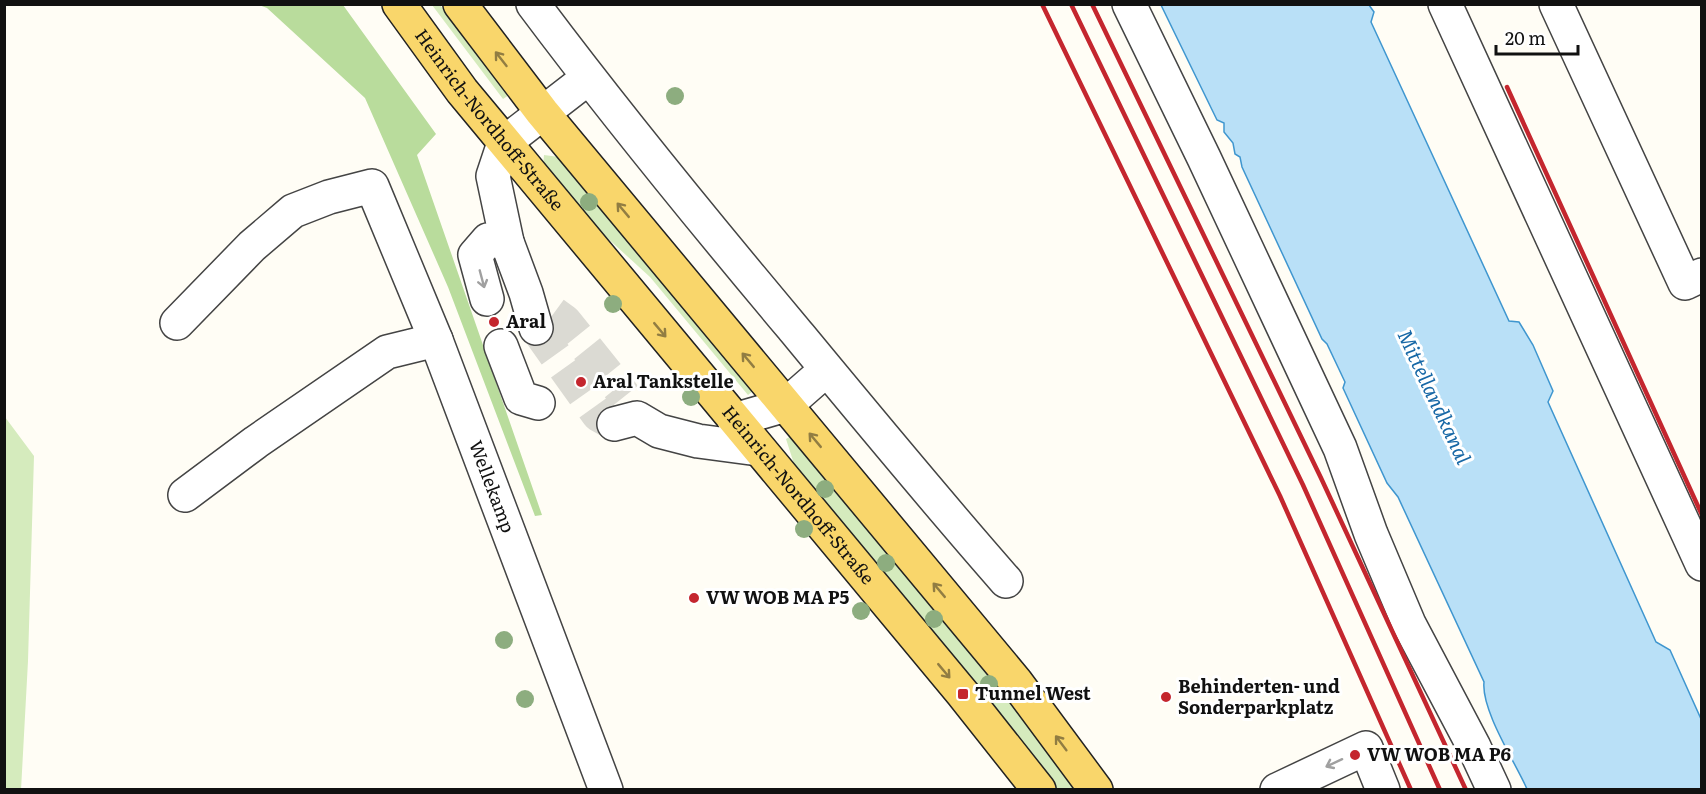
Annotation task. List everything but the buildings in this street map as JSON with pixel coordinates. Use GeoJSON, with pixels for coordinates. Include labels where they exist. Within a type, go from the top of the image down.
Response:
{"type":"FeatureCollection","features":[{"type":"Feature","properties":{"kind":"main road","name":"Heinrich-Nordhoff-Straße"},"geometry":{"type":"LineString","coordinates":[[399,4],[462,91],[504,143],[956,685],[1039,789]]}},
{"type":"Feature","properties":{"kind":"main road"},"geometry":{"type":"LineString","coordinates":[[460,4],[542,112],[1016,682],[1096,789]]}},
{"type":"Feature","properties":{"kind":"street"},"geometry":{"type":"LineString","coordinates":[[533,4],[588,78],[684,198],[927,491],[1006,581]]}},
{"type":"Feature","properties":{"kind":"street"},"geometry":{"type":"LineString","coordinates":[[1129,4],[1340,448],[1371,534],[1409,624],[1494,789]]}},
{"type":"Feature","properties":{"kind":"street"},"geometry":{"type":"LineString","coordinates":[[1445,4],[1701,564]]}},
{"type":"Feature","properties":{"kind":"street"},"geometry":{"type":"LineString","coordinates":[[1556,4],[1684,283],[1701,275]]}},
{"type":"Feature","properties":{"kind":"street"},"geometry":{"type":"LineString","coordinates":[[545,321],[526,293],[507,242],[493,176],[504,143],[588,78]]}},
{"type":"Feature","properties":{"kind":"street","name":"Wellekamp"},"geometry":{"type":"LineString","coordinates":[[177,323],[252,246],[293,211],[329,197],[372,186],[436,340],[606,789]]}},
{"type":"Feature","properties":{"kind":"street"},"geometry":{"type":"LineString","coordinates":[[488,299],[476,255],[488,240],[507,242]]}},
{"type":"Feature","properties":{"kind":"street"},"geometry":{"type":"LineString","coordinates":[[185,495],[256,442],[387,352],[436,340]]}},
{"type":"Feature","properties":{"kind":"street"},"geometry":{"type":"LineString","coordinates":[[501,346],[520,398],[538,403]]}},
{"type":"Feature","properties":{"kind":"street"},"geometry":{"type":"LineString","coordinates":[[734,420],[786,405],[826,369]]}},
{"type":"Feature","properties":{"kind":"street"},"geometry":{"type":"LineString","coordinates":[[625,413],[659,431],[698,441],[758,449]]}},
{"type":"Feature","properties":{"kind":"street"},"geometry":{"type":"LineString","coordinates":[[1277,789],[1366,748],[1383,789]]}},
{"type":"Feature","properties":{"kind":"green space"},"geometry":{"type":"Polygon","coordinates":[[[259,5],[343,5],[436,134],[417,155],[542,515],[535,516],[448,287],[365,98],[267,8],[259,5]]]}},
{"type":"Feature","properties":{"kind":"green space"},"geometry":{"type":"Polygon","coordinates":[[[432,5],[440,5],[509,95],[503,99],[432,5]]]}},
{"type":"Feature","properties":{"kind":"green space"},"geometry":{"type":"Polygon","coordinates":[[[544,155],[559,157],[753,391],[748,395],[650,277],[581,214],[543,168],[544,155]]]}},
{"type":"Feature","properties":{"kind":"green space"},"geometry":{"type":"Polygon","coordinates":[[[5,417],[34,456],[28,661],[21,790],[4,789],[5,417]]]}},
{"type":"Feature","properties":{"kind":"green space"},"geometry":{"type":"Polygon","coordinates":[[[791,436],[1005,690],[1080,789],[1057,789],[990,701],[796,470],[786,439],[791,436]]]}},
{"type":"Feature","properties":{"kind":"water","name":"Mittellandkanal"},"geometry":{"type":"Polygon","coordinates":[[[1161,5],[1369,5],[1374,12],[1371,22],[1509,321],[1519,322],[1533,345],[1553,391],[1548,402],[1656,642],[1670,650],[1701,719],[1701,789],[1527,789],[1493,721],[1484,694],[1484,682],[1398,497],[1387,483],[1343,388],[1345,382],[1327,344],[1322,339],[1242,167],[1240,157],[1235,154],[1233,143],[1224,132],[1224,123],[1217,120],[1161,5]]]}},
{"type":"Feature","properties":{"kind":"tunnel"},"geometry":{"type":"LineString","coordinates":[[554,313],[565,321],[625,396]]}},
{"type":"Feature","properties":{"kind":"tunnel"},"geometry":{"type":"LineString","coordinates":[[536,328],[598,415],[614,424]]}},
{"type":"Feature","properties":{"kind":"railway"},"geometry":{"type":"LineString","coordinates":[[1042,4],[1280,496],[1411,790]]}},
{"type":"Feature","properties":{"kind":"railway"},"geometry":{"type":"LineString","coordinates":[[1071,4],[1303,485],[1440,790]]}},
{"type":"Feature","properties":{"kind":"railway"},"geometry":{"type":"LineString","coordinates":[[1092,4],[1321,478],[1466,790]]}},
{"type":"Feature","properties":{"kind":"railway"},"geometry":{"type":"LineString","coordinates":[[1507,87],[1702,515]]}},
{"type":"Feature","properties":{"kind":"place","name":"Aral"},"geometry":{"type":"Point","coordinates":[494,322]}},
{"type":"Feature","properties":{"kind":"place","name":"Aral Tankstelle"},"geometry":{"type":"Point","coordinates":[581,382]}},
{"type":"Feature","properties":{"kind":"place","name":"VW WOB MA P5"},"geometry":{"type":"Point","coordinates":[694,598]}},
{"type":"Feature","properties":{"kind":"place","name":"Tunnel West"},"geometry":{"type":"Point","coordinates":[963,694]}},
{"type":"Feature","properties":{"kind":"place","name":"Behinderten- und Sonderparkplatz"},"geometry":{"type":"Point","coordinates":[1166,697]}},
{"type":"Feature","properties":{"kind":"place","name":"VW WOB MA P6"},"geometry":{"type":"Point","coordinates":[1355,755]}}]}
